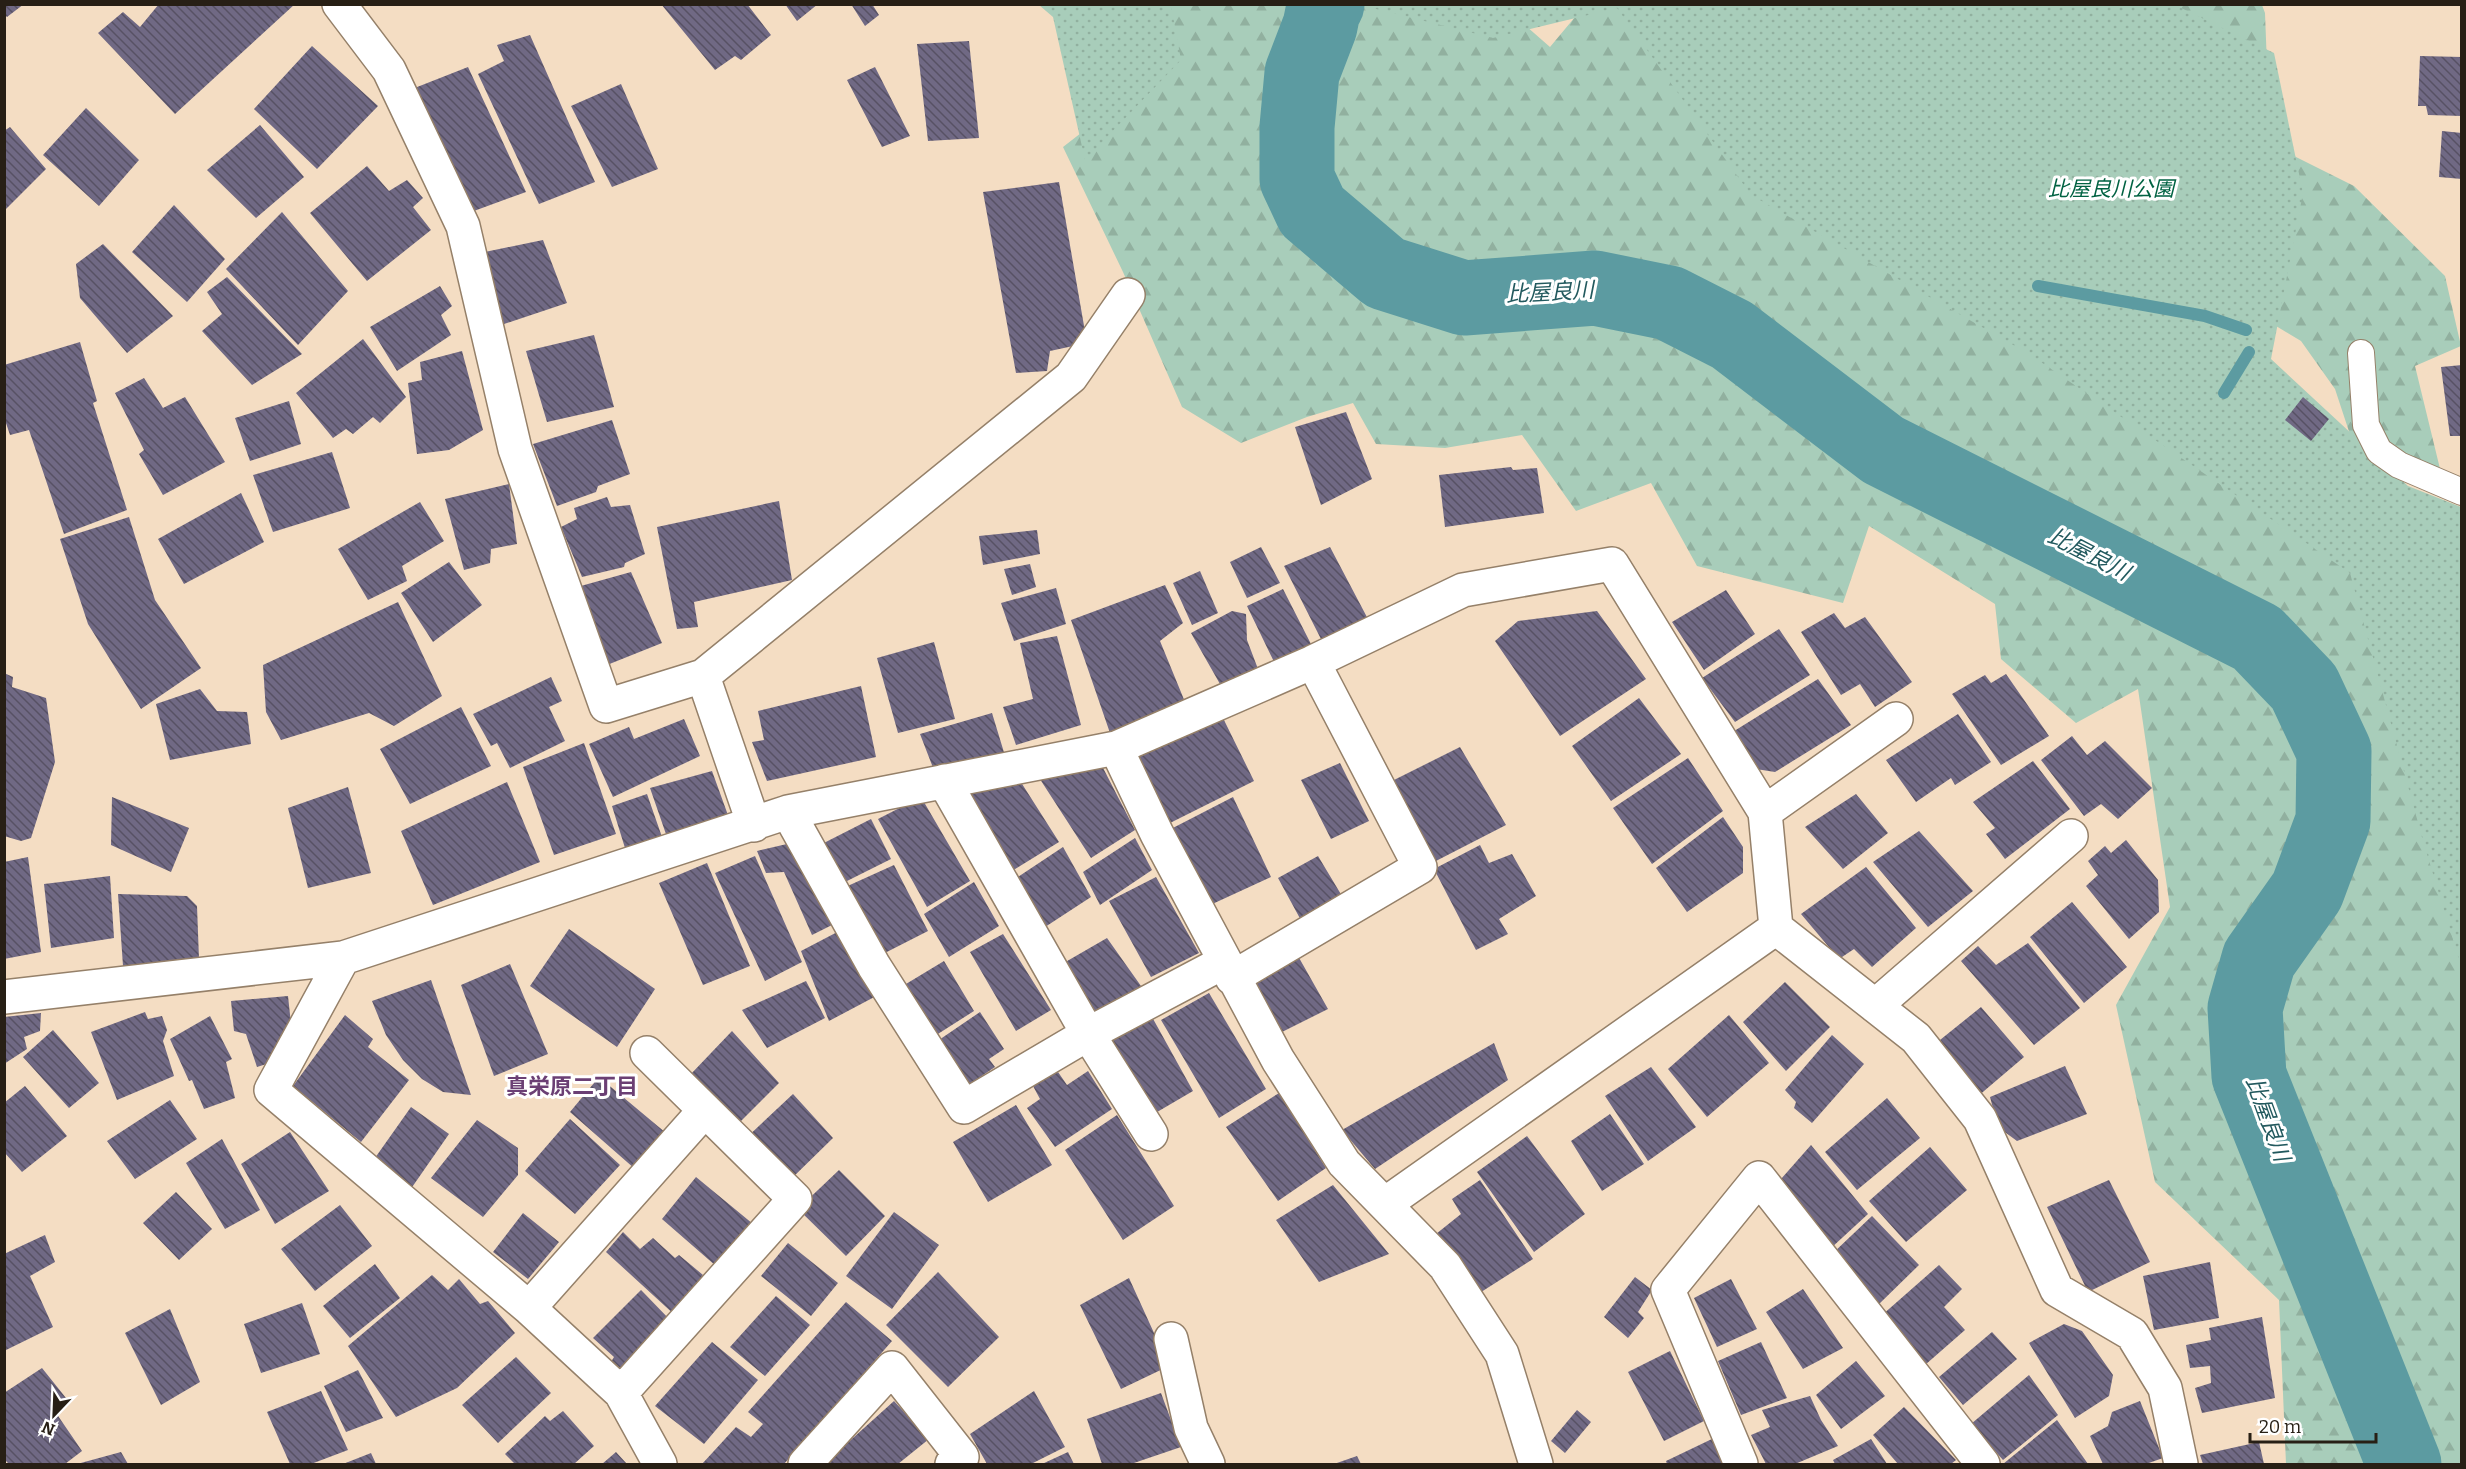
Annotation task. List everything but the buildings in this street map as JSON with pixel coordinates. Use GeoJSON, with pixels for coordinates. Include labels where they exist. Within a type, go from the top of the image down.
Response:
{"type":"FeatureCollection","features":[{"type":"Feature","properties":{"kind":"street"},"geometry":{"type":"LineString","coordinates":[[339,4],[389,70],[464,226],[514,449],[606,706],[703,675],[1071,377],[1128,295]]}},
{"type":"Feature","properties":{"kind":"street"},"geometry":{"type":"LineString","coordinates":[[4,997],[343,958],[788,812],[1116,748],[1313,662],[1463,590],[1612,564],[1765,812],[1776,928],[1916,1038],[1980,1119],[2057,1290],[2132,1334],[2164,1388],[2181,1464]]}},
{"type":"Feature","properties":{"kind":"street"},"geometry":{"type":"LineString","coordinates":[[788,812],[874,966],[964,1107],[1088,1034],[1228,970],[1420,867],[1313,662]]}},
{"type":"Feature","properties":{"kind":"street"},"geometry":{"type":"LineString","coordinates":[[703,675],[754,825]]}},
{"type":"Feature","properties":{"kind":"street"},"geometry":{"type":"LineString","coordinates":[[1765,812],[1896,718]]}},
{"type":"Feature","properties":{"kind":"street"},"geometry":{"type":"LineString","coordinates":[[1116,748],[1157,834],[1278,1060],[1344,1163],[1445,1266],[1502,1354],[1536,1464]]}},
{"type":"Feature","properties":{"kind":"street"},"geometry":{"type":"LineString","coordinates":[[944,781],[1088,1034],[1150,1134]]}},
{"type":"Feature","properties":{"kind":"street"},"geometry":{"type":"LineString","coordinates":[[1875,1006],[2071,836]]}},
{"type":"Feature","properties":{"kind":"street"},"geometry":{"type":"LineString","coordinates":[[1385,1204],[1776,928]]}},
{"type":"Feature","properties":{"kind":"street"},"geometry":{"type":"LineString","coordinates":[[343,958],[271,1090],[529,1308],[621,1393],[660,1464]]}},
{"type":"Feature","properties":{"kind":"street"},"geometry":{"type":"LineString","coordinates":[[621,1393],[795,1199],[647,1053]]}},
{"type":"Feature","properties":{"kind":"street"},"geometry":{"type":"LineString","coordinates":[[529,1308],[705,1110]]}},
{"type":"Feature","properties":{"kind":"street"},"geometry":{"type":"LineString","coordinates":[[1741,1464],[1668,1290],[1759,1178],[1983,1464]]}},
{"type":"Feature","properties":{"kind":"street"},"geometry":{"type":"LineString","coordinates":[[1171,1339],[1191,1428],[1208,1464]]}},
{"type":"Feature","properties":{"kind":"street"},"geometry":{"type":"LineString","coordinates":[[805,1464],[892,1368],[962,1457],[952,1464]]}},
{"type":"Feature","properties":{"kind":"lane"},"geometry":{"type":"LineString","coordinates":[[2361,353],[2366,425],[2379,451],[2400,465],[2462,492]]}},
{"type":"Feature","properties":{"kind":"green space"},"geometry":{"type":"Polygon","coordinates":[[[1039,5],[1171,5],[1181,60],[1085,160],[1053,17],[1039,5]]]}},
{"type":"Feature","properties":{"kind":"green space"},"geometry":{"type":"Polygon","coordinates":[[[1166,5],[1502,5],[1550,47],[1585,5],[2262,5],[2265,13],[2270,144],[2354,186],[2445,276],[2461,346],[2415,366],[2442,477],[2366,483],[2335,389],[2301,341],[2200,280],[2392,573],[2462,843],[2461,1464],[2286,1464],[2279,1300],[2155,1182],[2116,1005],[2170,907],[2138,689],[2076,723],[2001,659],[1995,604],[1869,526],[1843,603],[1697,566],[1651,483],[1576,511],[1522,435],[1445,448],[1376,444],[1353,403],[1307,417],[1241,443],[1182,407],[1123,272],[1063,147],[1144,84],[1166,5]]]}},
{"type":"Feature","properties":{"kind":"green space","name":"比屋良川公園"},"geometry":{"type":"Polygon","coordinates":[[[1360,5],[2175,5],[2274,53],[2303,193],[2271,359],[2408,486],[2461,507],[2461,966],[2423,841],[2350,573],[2029,354],[1751,195],[1617,8],[1493,38],[1360,5]]]}},
{"type":"Feature","properties":{"kind":"waterway","name":"比屋良川"},"geometry":{"type":"LineString","coordinates":[[1327,4],[1302,73],[1297,127],[1297,179],[1312,211],[1385,273],[1464,298],[1595,288],[1669,303],[1732,335],[1883,450],[2257,638],[2304,687],[2334,751],[2333,821],[2307,891],[2259,959],[2245,1008],[2249,1076],[2404,1464]]}},
{"type":"Feature","properties":{"kind":"waterway"},"geometry":{"type":"LineString","coordinates":[[2038,286],[2205,316],[2246,330]]}},
{"type":"Feature","properties":{"kind":"waterway"},"geometry":{"type":"LineString","coordinates":[[2224,393],[2249,352]]}},
{"type":"Feature","properties":{"kind":"district","name":"真栄原二丁目"},"geometry":{"type":"Point","coordinates":[572,1086]}}]}
